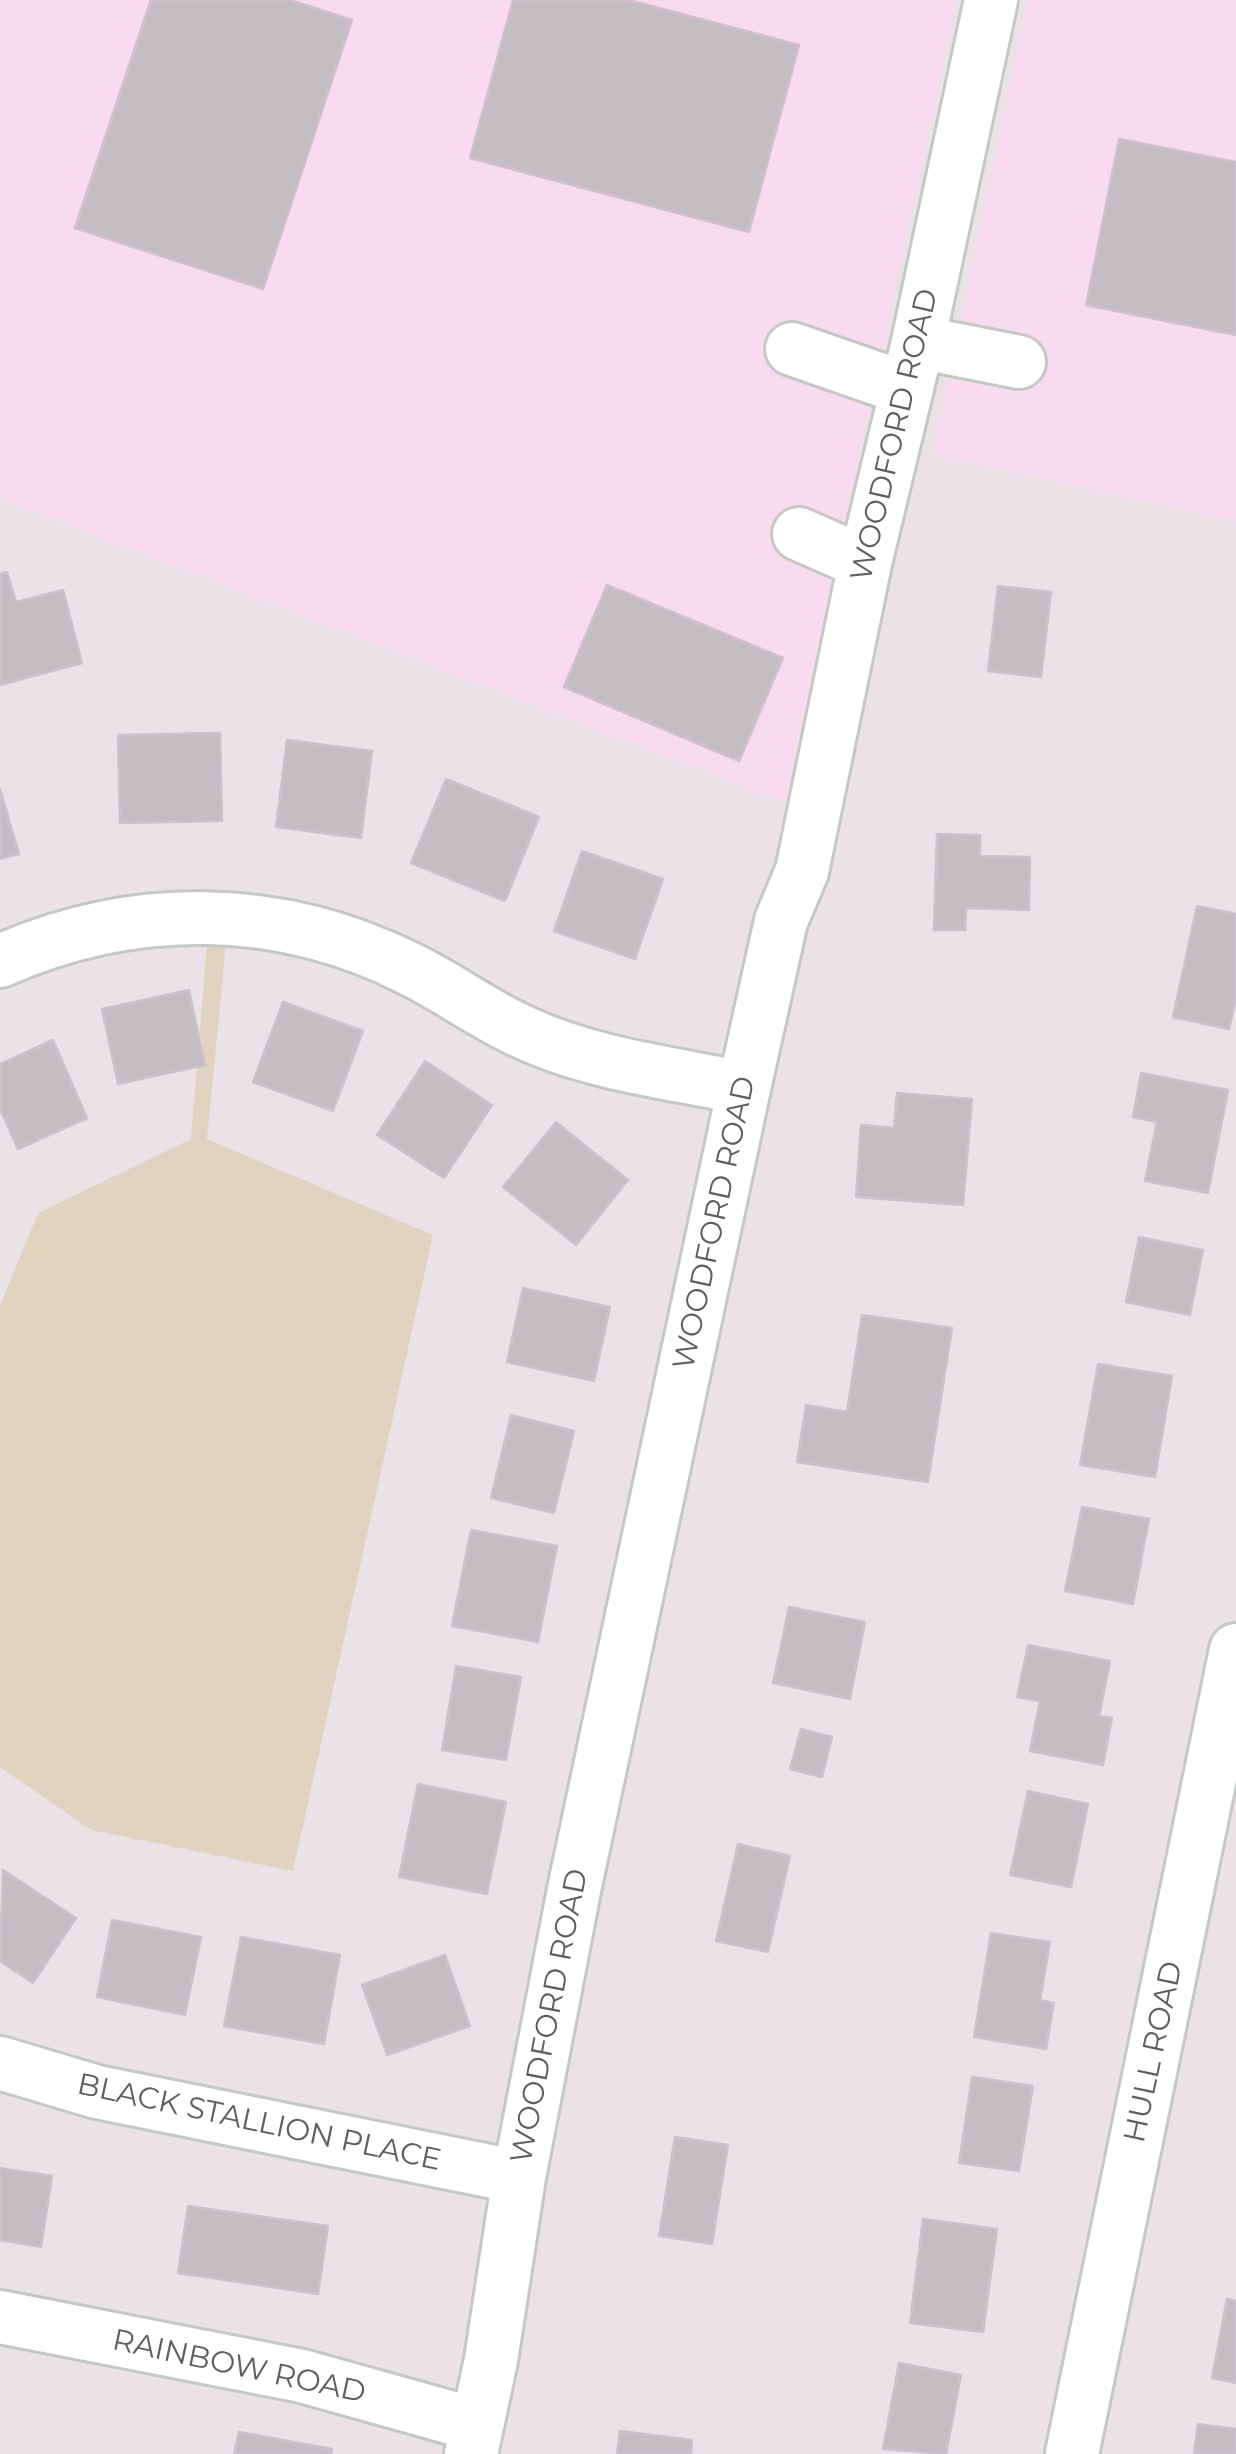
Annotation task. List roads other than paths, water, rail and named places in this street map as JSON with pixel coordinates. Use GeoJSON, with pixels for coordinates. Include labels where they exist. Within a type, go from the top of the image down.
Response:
{"type":"FeatureCollection","features":[{"type":"Feature","properties":{"kind":"street","name":"WOODFORD ROAD"},"geometry":{"type":"LineString","coordinates":[[474,2440],[578,1870],[744,1088],[781,921],[802,871],[865,563],[913,366],[991,0]]}},
{"type":"Feature","properties":{"kind":"street"},"geometry":{"type":"LineString","coordinates":[[792,349],[913,366],[1019,362]]}},
{"type":"Feature","properties":{"kind":"street"},"geometry":{"type":"LineString","coordinates":[[799,534],[865,563]]}},
{"type":"Feature","properties":{"kind":"street"},"geometry":{"type":"LineString","coordinates":[[0,961],[81,930],[148,918],[215,916],[284,924],[348,940],[413,970],[525,1034],[599,1058],[744,1088]]}},
{"type":"Feature","properties":{"kind":"street","name":"HULL ROAD"},"geometry":{"type":"LineString","coordinates":[[1072,2454],[1236,1650]]}},
{"type":"Feature","properties":{"kind":"street","name":"BLACK STALLION PLACE"},"geometry":{"type":"LineString","coordinates":[[0,2064],[98,2092],[519,2177]]}},
{"type":"Feature","properties":{"kind":"street","name":"RAINBOW ROAD"},"geometry":{"type":"LineString","coordinates":[[0,2317],[302,2376],[474,2440]]}}]}
